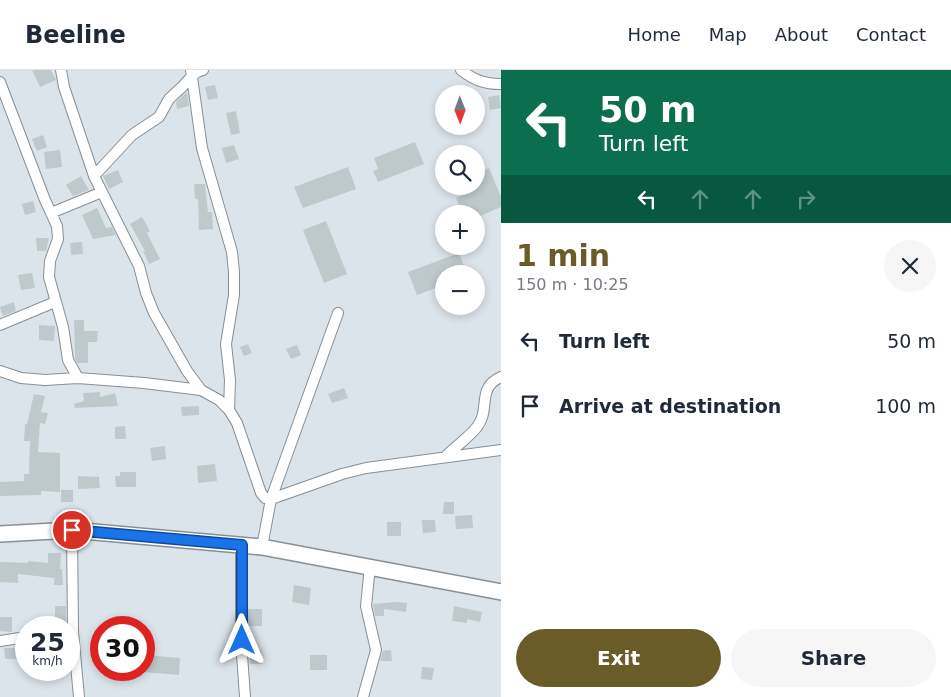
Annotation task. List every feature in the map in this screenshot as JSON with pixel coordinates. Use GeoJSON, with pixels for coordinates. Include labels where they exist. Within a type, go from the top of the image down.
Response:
{"type":"FeatureCollection","features":[{"type":"Feature","properties":{"kind":"main road"},"geometry":{"type":"LineString","coordinates":[[0,534],[72,530],[262,546],[501,592]]}},
{"type":"Feature","properties":{"kind":"street"},"geometry":{"type":"LineString","coordinates":[[61,70],[64,87],[94,176],[139,266],[146,293],[154,313],[187,371],[201,390]]}},
{"type":"Feature","properties":{"kind":"street"},"geometry":{"type":"LineString","coordinates":[[94,176],[132,135],[159,118],[168,98],[182,87],[191,73],[203,70]]}},
{"type":"Feature","properties":{"kind":"street"},"geometry":{"type":"LineString","coordinates":[[461,70],[472,79],[480,82],[501,84]]}},
{"type":"Feature","properties":{"kind":"street"},"geometry":{"type":"LineString","coordinates":[[191,73],[202,148],[232,252],[234,295],[226,344],[230,380],[229,410]]}},
{"type":"Feature","properties":{"kind":"street"},"geometry":{"type":"LineString","coordinates":[[0,82],[44,200],[57,226],[58,239],[50,262],[49,277],[63,327],[68,360],[78,378]]}},
{"type":"Feature","properties":{"kind":"street"},"geometry":{"type":"LineString","coordinates":[[51,212],[102,192]]}},
{"type":"Feature","properties":{"kind":"street"},"geometry":{"type":"LineString","coordinates":[[0,325],[55,302]]}},
{"type":"Feature","properties":{"kind":"street"},"geometry":{"type":"LineString","coordinates":[[262,546],[271,499],[338,313]]}},
{"type":"Feature","properties":{"kind":"street"},"geometry":{"type":"LineString","coordinates":[[0,371],[21,378],[45,380],[78,378],[201,390],[219,400],[229,410],[237,423],[261,493],[265,498],[271,499],[342,474],[366,468],[501,450]]}},
{"type":"Feature","properties":{"kind":"street"},"geometry":{"type":"LineString","coordinates":[[445,457],[476,427],[481,419],[487,386],[501,377]]}},
{"type":"Feature","properties":{"kind":"street"},"geometry":{"type":"LineString","coordinates":[[71,616],[72,530]]}},
{"type":"Feature","properties":{"kind":"street"},"geometry":{"type":"LineString","coordinates":[[242,545],[242,640],[245,697]]}},
{"type":"Feature","properties":{"kind":"street"},"geometry":{"type":"LineString","coordinates":[[363,697],[376,650],[366,606],[370,566]]}},
{"type":"Feature","properties":{"kind":"street"},"geometry":{"type":"LineString","coordinates":[[0,641],[15,639]]}},
{"type":"Feature","properties":{"kind":"street"},"geometry":{"type":"LineString","coordinates":[[77,681],[79,697]]}},
{"type":"Feature","properties":{"kind":"building"},"geometry":{"type":"Polygon","coordinates":[[[32,70],[51,70],[56,80],[40,87],[32,70]]]}},
{"type":"Feature","properties":{"kind":"building"},"geometry":{"type":"Polygon","coordinates":[[[215,85],[218,98],[208,100],[205,87],[215,85]]]}},
{"type":"Feature","properties":{"kind":"building"},"geometry":{"type":"Polygon","coordinates":[[[187,92],[189,106],[177,109],[176,102],[187,92]]]}},
{"type":"Feature","properties":{"kind":"building"},"geometry":{"type":"Polygon","coordinates":[[[499,95],[501,108],[490,110],[488,97],[499,95]]]}},
{"type":"Feature","properties":{"kind":"building"},"geometry":{"type":"Polygon","coordinates":[[[236,111],[240,133],[231,135],[226,113],[236,111]]]}},
{"type":"Feature","properties":{"kind":"building"},"geometry":{"type":"Polygon","coordinates":[[[43,135],[47,147],[37,151],[32,139],[43,135]]]}},
{"type":"Feature","properties":{"kind":"building"},"geometry":{"type":"Polygon","coordinates":[[[415,142],[424,164],[378,182],[373,171],[378,169],[374,158],[415,142]]]}},
{"type":"Feature","properties":{"kind":"building"},"geometry":{"type":"Polygon","coordinates":[[[234,145],[239,159],[226,163],[222,148],[234,145]]]}},
{"type":"Feature","properties":{"kind":"building"},"geometry":{"type":"Polygon","coordinates":[[[60,150],[62,167],[46,169],[44,152],[60,150]]]}},
{"type":"Feature","properties":{"kind":"building"},"geometry":{"type":"Polygon","coordinates":[[[348,167],[356,189],[303,208],[294,187],[348,167]]]}},
{"type":"Feature","properties":{"kind":"building"},"geometry":{"type":"Polygon","coordinates":[[[489,168],[501,197],[501,207],[485,214],[485,205],[459,205],[456,198],[463,195],[485,195],[485,170],[489,168]]]}},
{"type":"Feature","properties":{"kind":"building"},"geometry":{"type":"Polygon","coordinates":[[[118,170],[123,182],[109,189],[103,176],[118,170]]]}},
{"type":"Feature","properties":{"kind":"building"},"geometry":{"type":"Polygon","coordinates":[[[81,176],[89,190],[73,196],[66,185],[81,176]]]}},
{"type":"Feature","properties":{"kind":"building"},"geometry":{"type":"Polygon","coordinates":[[[194,184],[205,184],[208,212],[212,212],[213,229],[199,230],[198,199],[195,199],[194,184]]]}},
{"type":"Feature","properties":{"kind":"building"},"geometry":{"type":"Polygon","coordinates":[[[33,201],[36,212],[25,215],[22,204],[33,201]]]}},
{"type":"Feature","properties":{"kind":"building"},"geometry":{"type":"Polygon","coordinates":[[[97,208],[106,228],[112,227],[116,235],[93,239],[82,215],[97,208]]]}},
{"type":"Feature","properties":{"kind":"building"},"geometry":{"type":"Polygon","coordinates":[[[142,217],[150,231],[147,233],[160,259],[149,264],[143,251],[145,251],[130,224],[142,217]]]}},
{"type":"Feature","properties":{"kind":"building"},"geometry":{"type":"Polygon","coordinates":[[[326,221],[347,274],[324,283],[303,230],[326,221]]]}},
{"type":"Feature","properties":{"kind":"building"},"geometry":{"type":"Polygon","coordinates":[[[36,238],[49,238],[46,251],[37,251],[36,238]]]}},
{"type":"Feature","properties":{"kind":"building"},"geometry":{"type":"Polygon","coordinates":[[[82,242],[83,254],[71,255],[70,243],[82,242]]]}},
{"type":"Feature","properties":{"kind":"building"},"geometry":{"type":"Polygon","coordinates":[[[454,255],[460,255],[464,265],[435,265],[435,288],[417,295],[408,272],[454,255]]]}},
{"type":"Feature","properties":{"kind":"building"},"geometry":{"type":"Polygon","coordinates":[[[32,273],[35,288],[21,290],[18,275],[32,273]]]}},
{"type":"Feature","properties":{"kind":"building"},"geometry":{"type":"Polygon","coordinates":[[[14,302],[16,311],[3,316],[0,307],[14,302]]]}},
{"type":"Feature","properties":{"kind":"building"},"geometry":{"type":"Polygon","coordinates":[[[74,320],[84,320],[84,331],[98,331],[97,342],[88,342],[88,363],[77,363],[75,358],[74,320]]]}},
{"type":"Feature","properties":{"kind":"building"},"geometry":{"type":"Polygon","coordinates":[[[39,325],[55,326],[54,341],[39,340],[39,325]]]}},
{"type":"Feature","properties":{"kind":"building"},"geometry":{"type":"Polygon","coordinates":[[[248,344],[252,353],[244,356],[240,347],[248,344]]]}},
{"type":"Feature","properties":{"kind":"building"},"geometry":{"type":"Polygon","coordinates":[[[297,345],[301,355],[291,359],[286,349],[297,345]]]}},
{"type":"Feature","properties":{"kind":"building"},"geometry":{"type":"Polygon","coordinates":[[[344,388],[348,398],[332,403],[328,394],[344,388]]]}},
{"type":"Feature","properties":{"kind":"building"},"geometry":{"type":"Polygon","coordinates":[[[100,392],[100,397],[115,393],[118,406],[75,408],[74,404],[84,401],[83,393],[100,392]]]}},
{"type":"Feature","properties":{"kind":"building"},"geometry":{"type":"Polygon","coordinates":[[[34,394],[45,396],[41,412],[48,413],[45,424],[40,423],[38,452],[60,453],[60,492],[41,491],[41,495],[0,496],[0,482],[24,481],[24,474],[29,474],[30,441],[24,441],[25,424],[27,424],[34,394]]]}},
{"type":"Feature","properties":{"kind":"building"},"geometry":{"type":"Polygon","coordinates":[[[199,406],[199,415],[182,416],[181,407],[199,406]]]}},
{"type":"Feature","properties":{"kind":"building"},"geometry":{"type":"Polygon","coordinates":[[[125,426],[126,439],[115,439],[115,427],[125,426]]]}},
{"type":"Feature","properties":{"kind":"building"},"geometry":{"type":"Polygon","coordinates":[[[165,446],[166,459],[152,461],[150,448],[165,446]]]}},
{"type":"Feature","properties":{"kind":"building"},"geometry":{"type":"Polygon","coordinates":[[[215,464],[217,481],[198,483],[197,466],[215,464]]]}},
{"type":"Feature","properties":{"kind":"building"},"geometry":{"type":"Polygon","coordinates":[[[120,472],[136,472],[136,487],[116,487],[115,476],[120,476],[120,472]]]}},
{"type":"Feature","properties":{"kind":"building"},"geometry":{"type":"Polygon","coordinates":[[[78,476],[99,477],[100,488],[78,489],[78,476]]]}},
{"type":"Feature","properties":{"kind":"building"},"geometry":{"type":"Polygon","coordinates":[[[61,490],[73,490],[73,502],[61,502],[61,490]]]}},
{"type":"Feature","properties":{"kind":"building"},"geometry":{"type":"Polygon","coordinates":[[[444,502],[454,502],[454,514],[443,514],[444,502]]]}},
{"type":"Feature","properties":{"kind":"building"},"geometry":{"type":"Polygon","coordinates":[[[472,515],[473,528],[456,529],[455,516],[472,515]]]}},
{"type":"Feature","properties":{"kind":"building"},"geometry":{"type":"Polygon","coordinates":[[[422,520],[435,520],[436,532],[423,533],[422,520]]]}},
{"type":"Feature","properties":{"kind":"building"},"geometry":{"type":"Polygon","coordinates":[[[387,522],[401,522],[401,536],[387,536],[387,522]]]}},
{"type":"Feature","properties":{"kind":"building"},"geometry":{"type":"Polygon","coordinates":[[[48,553],[61,553],[60,569],[62,569],[63,585],[54,585],[54,578],[18,574],[18,583],[0,582],[0,562],[28,563],[28,561],[48,563],[48,553]]]}},
{"type":"Feature","properties":{"kind":"building"},"geometry":{"type":"Polygon","coordinates":[[[294,585],[311,588],[309,605],[292,602],[294,585]]]}},
{"type":"Feature","properties":{"kind":"building"},"geometry":{"type":"Polygon","coordinates":[[[407,603],[406,612],[384,609],[384,616],[375,616],[373,604],[407,603]]]}},
{"type":"Feature","properties":{"kind":"building"},"geometry":{"type":"Polygon","coordinates":[[[55,606],[66,606],[66,616],[55,616],[55,606]]]}},
{"type":"Feature","properties":{"kind":"building"},"geometry":{"type":"Polygon","coordinates":[[[454,606],[482,612],[480,622],[467,619],[467,623],[452,621],[454,606]]]}},
{"type":"Feature","properties":{"kind":"building"},"geometry":{"type":"Polygon","coordinates":[[[248,609],[262,609],[262,626],[248,626],[248,609]]]}},
{"type":"Feature","properties":{"kind":"building"},"geometry":{"type":"Polygon","coordinates":[[[0,617],[12,617],[12,632],[0,631],[0,617]]]}},
{"type":"Feature","properties":{"kind":"building"},"geometry":{"type":"Polygon","coordinates":[[[4,648],[15,648],[15,659],[5,659],[4,648]]]}},
{"type":"Feature","properties":{"kind":"building"},"geometry":{"type":"Polygon","coordinates":[[[261,650],[262,664],[250,664],[249,651],[261,650]]]}},
{"type":"Feature","properties":{"kind":"building"},"geometry":{"type":"Polygon","coordinates":[[[391,650],[392,661],[380,661],[383,651],[391,650]]]}},
{"type":"Feature","properties":{"kind":"building"},"geometry":{"type":"Polygon","coordinates":[[[310,655],[327,655],[327,670],[310,670],[310,655]]]}},
{"type":"Feature","properties":{"kind":"building"},"geometry":{"type":"Polygon","coordinates":[[[155,656],[180,658],[179,675],[155,673],[155,656]]]}},
{"type":"Feature","properties":{"kind":"building"},"geometry":{"type":"Polygon","coordinates":[[[422,667],[434,668],[432,680],[421,679],[422,667]]]}},
{"type":"Feature","properties":{"kind":"route"},"geometry":{"type":"LineString","coordinates":[[72,530],[242,545],[242,640]]}}]}
